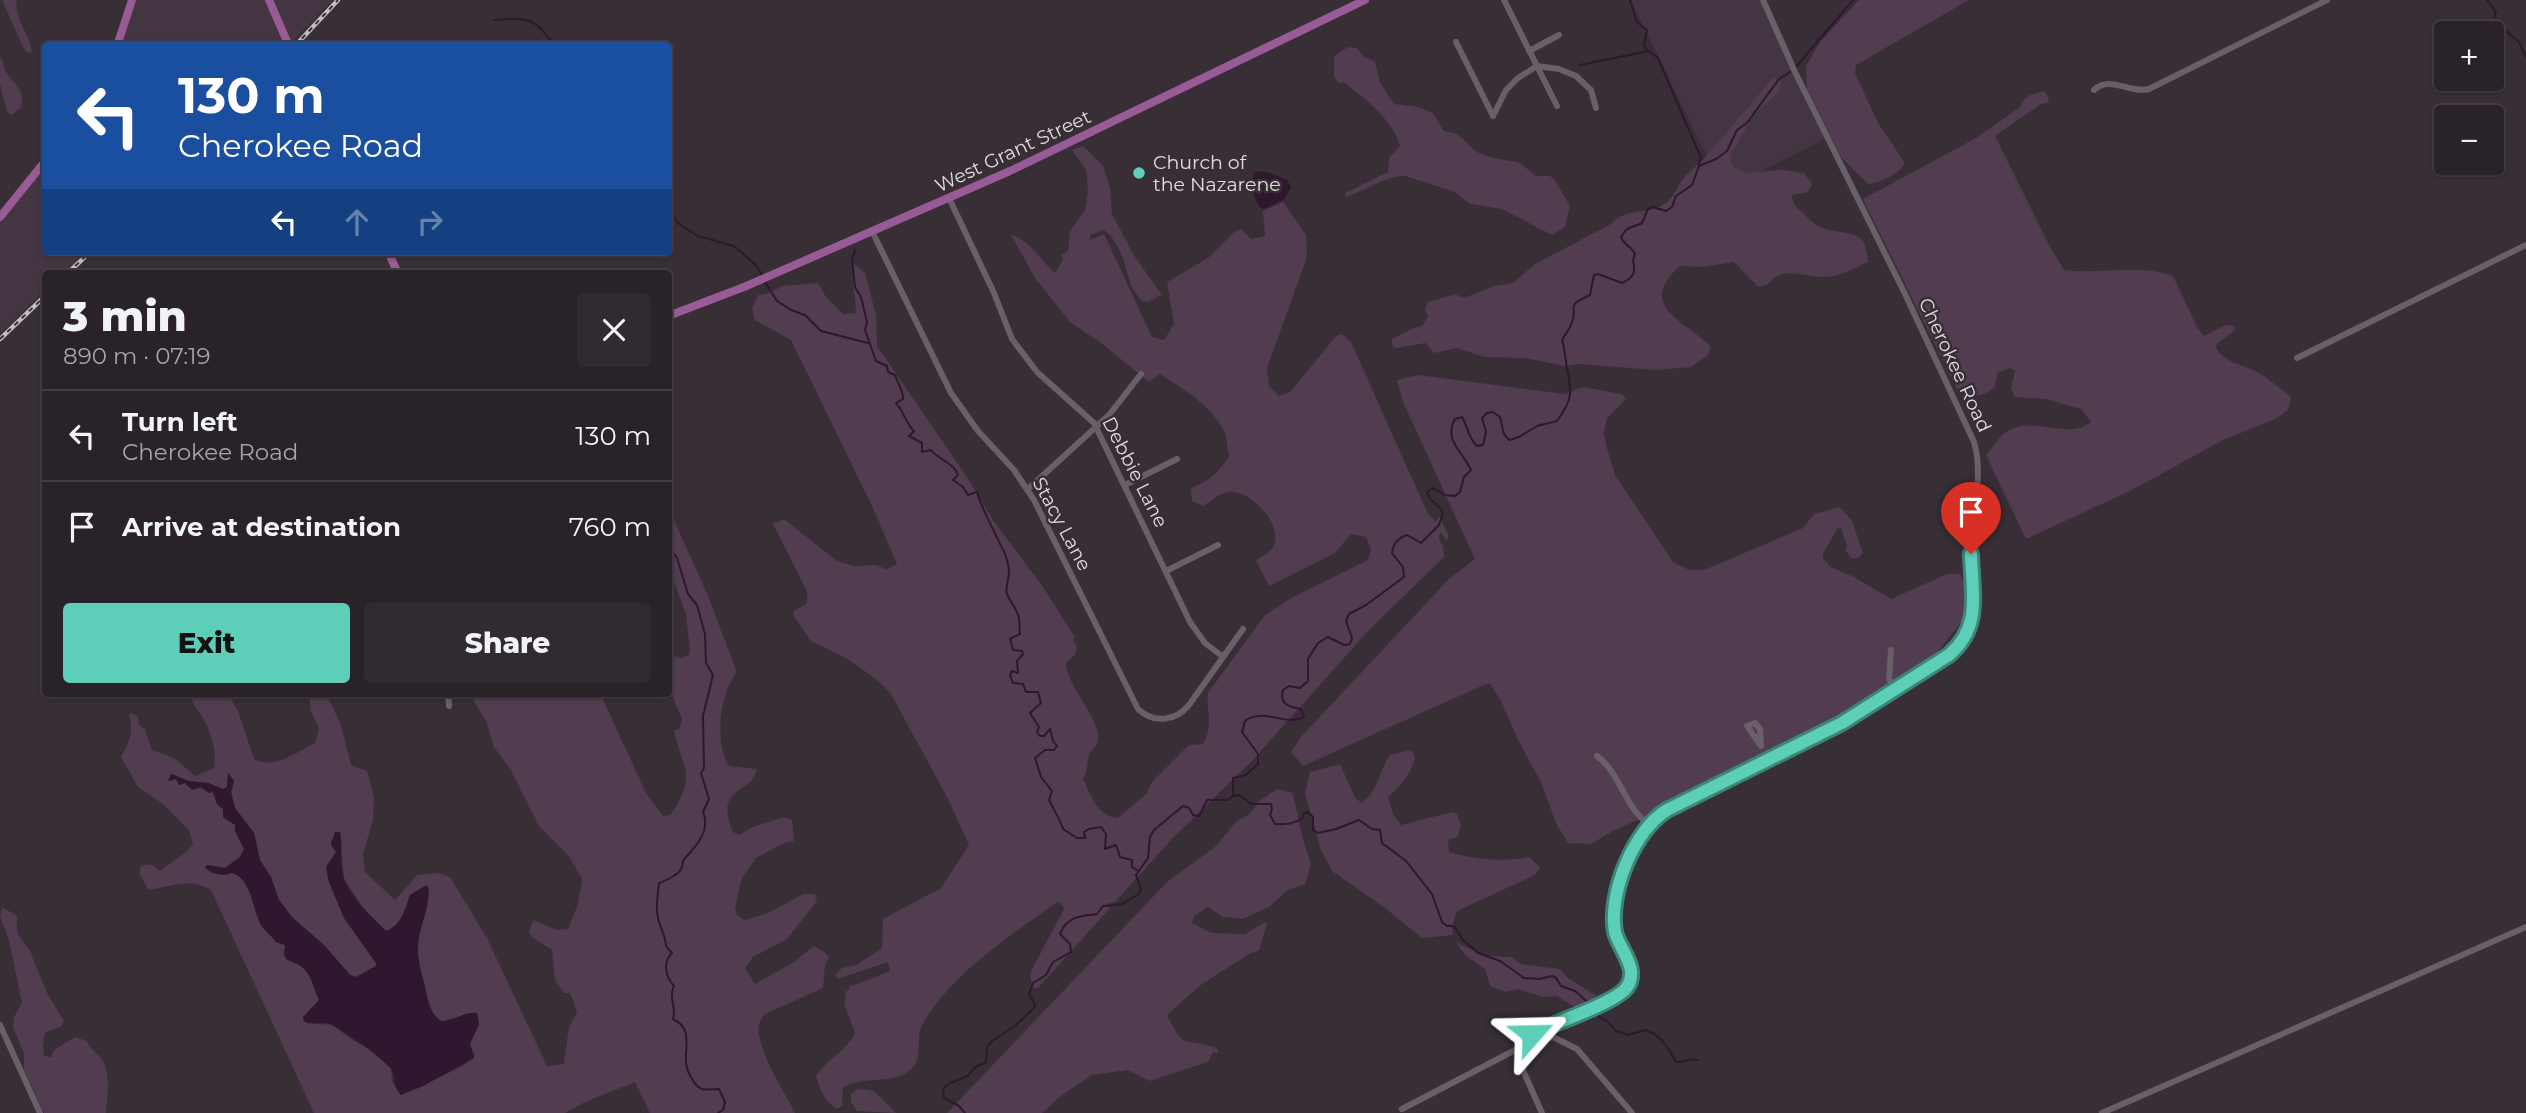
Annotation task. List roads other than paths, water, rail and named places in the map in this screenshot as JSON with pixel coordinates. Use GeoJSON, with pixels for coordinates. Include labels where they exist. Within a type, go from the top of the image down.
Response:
{"type":"FeatureCollection","features":[{"type":"Feature","properties":{"kind":"main road"},"geometry":{"type":"LineString","coordinates":[[118,42],[132,0]]}},
{"type":"Feature","properties":{"kind":"main road"},"geometry":{"type":"LineString","coordinates":[[269,0],[287,42]]}},
{"type":"Feature","properties":{"kind":"main road","name":"West Grant Street"},"geometry":{"type":"LineString","coordinates":[[672,314],[744,287],[950,198],[1364,0]]}},
{"type":"Feature","properties":{"kind":"main road"},"geometry":{"type":"LineString","coordinates":[[0,217],[42,165]]}},
{"type":"Feature","properties":{"kind":"street"},"geometry":{"type":"LineString","coordinates":[[1504,0],[1557,106]]}},
{"type":"Feature","properties":{"kind":"street","name":"Cherokee Road"},"geometry":{"type":"LineString","coordinates":[[1521,1047],[1532,1034],[1609,1000],[1628,986],[1631,969],[1615,932],[1615,905],[1628,861],[1648,824],[1667,810],[1842,723],[1949,655],[1962,642],[1973,614],[1971,541],[1978,458],[1974,442],[1763,0]]}},
{"type":"Feature","properties":{"kind":"street"},"geometry":{"type":"LineString","coordinates":[[2094,90],[2101,84],[2136,91],[2149,89],[2327,0]]}},
{"type":"Feature","properties":{"kind":"street"},"geometry":{"type":"LineString","coordinates":[[1529,51],[1559,35]]}},
{"type":"Feature","properties":{"kind":"street"},"geometry":{"type":"LineString","coordinates":[[1456,42],[1493,116],[1506,90],[1518,78],[1537,66],[1559,69],[1576,76],[1591,90],[1596,108]]}},
{"type":"Feature","properties":{"kind":"street","name":"Debbie Lane"},"geometry":{"type":"LineString","coordinates":[[950,198],[994,293],[1008,332],[1037,372],[1087,414],[1097,427],[1195,629],[1205,643],[1223,657]]}},
{"type":"Feature","properties":{"kind":"street","name":"Stacy Lane"},"geometry":{"type":"LineString","coordinates":[[872,231],[957,403],[1028,489],[1132,700],[1142,713],[1153,718],[1167,719],[1180,714],[1243,629]]}},
{"type":"Feature","properties":{"kind":"street"},"geometry":{"type":"LineString","coordinates":[[2297,358],[2526,244]]}},
{"type":"Feature","properties":{"kind":"street"},"geometry":{"type":"LineString","coordinates":[[1028,489],[1097,427],[1141,374]]}},
{"type":"Feature","properties":{"kind":"street"},"geometry":{"type":"LineString","coordinates":[[1125,485],[1177,459]]}},
{"type":"Feature","properties":{"kind":"street"},"geometry":{"type":"LineString","coordinates":[[1166,571],[1218,545]]}},
{"type":"Feature","properties":{"kind":"street"},"geometry":{"type":"LineString","coordinates":[[1891,650],[1889,679],[1895,689]]}},
{"type":"Feature","properties":{"kind":"street"},"geometry":{"type":"LineString","coordinates":[[448,697],[449,706]]}},
{"type":"Feature","properties":{"kind":"street"},"geometry":{"type":"LineString","coordinates":[[1761,746],[1770,760]]}},
{"type":"Feature","properties":{"kind":"street"},"geometry":{"type":"LineString","coordinates":[[1597,756],[1617,777],[1633,810],[1648,824]]}},
{"type":"Feature","properties":{"kind":"street"},"geometry":{"type":"LineString","coordinates":[[2102,1113],[2526,927]]}},
{"type":"Feature","properties":{"kind":"street"},"geometry":{"type":"LineString","coordinates":[[0,1025],[40,1113]]}},
{"type":"Feature","properties":{"kind":"street"},"geometry":{"type":"LineString","coordinates":[[1402,1109],[1521,1047],[1553,1037],[1577,1049],[1632,1113]]}},
{"type":"Feature","properties":{"kind":"street"},"geometry":{"type":"LineString","coordinates":[[1521,1047],[1521,1066],[1542,1113]]}},
{"type":"Feature","properties":{"kind":"waterway"},"geometry":{"type":"LineString","coordinates":[[1630,0],[1637,22],[1647,30],[1644,45],[1647,50]]}},
{"type":"Feature","properties":{"kind":"waterway"},"geometry":{"type":"LineString","coordinates":[[1795,68],[1853,0]]}},
{"type":"Feature","properties":{"kind":"waterway"},"geometry":{"type":"LineString","coordinates":[[2487,0],[2496,12],[2496,22],[2519,42],[2526,57]]}},
{"type":"Feature","properties":{"kind":"waterway"},"geometry":{"type":"LineString","coordinates":[[494,20],[528,21],[538,26],[553,42]]}},
{"type":"Feature","properties":{"kind":"waterway"},"geometry":{"type":"LineString","coordinates":[[1580,65],[1649,51],[1658,58],[1701,158],[1699,164]]}},
{"type":"Feature","properties":{"kind":"waterway"},"geometry":{"type":"LineString","coordinates":[[965,1113],[959,1106],[944,1098],[943,1089],[948,1084],[968,1076],[974,1068],[986,1062],[987,1047],[992,1041],[1016,1025],[1034,1008],[1035,1004],[1029,994],[1033,983],[1046,975],[1053,962],[1071,952],[1070,944],[1060,934],[1066,924],[1075,918],[1097,914],[1103,906],[1122,904],[1139,894],[1141,889],[1136,875],[1148,858],[1150,837],[1154,830],[1183,806],[1189,808],[1193,815],[1199,816],[1207,800],[1229,800],[1233,795],[1233,778],[1246,775],[1258,764],[1258,754],[1242,732],[1245,721],[1260,716],[1289,720],[1304,717],[1301,709],[1284,702],[1283,690],[1289,686],[1300,688],[1308,681],[1308,659],[1318,643],[1328,637],[1344,645],[1350,644],[1352,638],[1346,621],[1349,614],[1404,577],[1403,567],[1392,553],[1395,544],[1407,535],[1421,543],[1439,525],[1443,513],[1427,492],[1433,488],[1445,495],[1455,496],[1460,492],[1464,477],[1471,470],[1453,440],[1451,433],[1455,419],[1462,417],[1477,446],[1483,445],[1486,432],[1482,418],[1487,413],[1493,412],[1500,417],[1504,434],[1509,440],[1537,426],[1557,421],[1569,401],[1570,390],[1562,340],[1573,319],[1574,305],[1590,295],[1594,275],[1622,283],[1632,277],[1635,254],[1621,238],[1625,231],[1642,223],[1648,209],[1653,207],[1666,211],[1672,207],[1676,196],[1692,185],[1699,166],[1727,151],[1737,130],[1747,123],[1779,79],[1790,72]]}},
{"type":"Feature","properties":{"kind":"waterway"},"geometry":{"type":"LineString","coordinates":[[672,214],[679,224],[698,236],[734,246],[756,265],[763,277]]}},
{"type":"Feature","properties":{"kind":"waterway"},"geometry":{"type":"LineString","coordinates":[[855,250],[852,260],[855,287],[861,297],[867,322],[865,330],[876,361],[887,366],[888,372],[895,375],[900,387],[903,399],[896,403],[914,431],[909,436],[922,443],[922,452],[931,450],[954,468],[958,475],[953,480],[963,487],[968,495],[977,492],[1005,555],[1009,572],[1006,589],[1017,612],[1020,634],[1010,639],[1013,650],[1022,651],[1023,654],[1017,661],[1018,673],[1012,671],[1010,675],[1013,683],[1023,684],[1026,692],[1038,692],[1041,703],[1030,713],[1039,727],[1037,732],[1040,736],[1044,736],[1050,729],[1057,746],[1054,750],[1045,750],[1035,758],[1041,777],[1052,791],[1049,800],[1063,829],[1077,838],[1085,838],[1084,832],[1101,827],[1106,834],[1105,849],[1116,845],[1120,857],[1132,860],[1132,867],[1137,870]]}},
{"type":"Feature","properties":{"kind":"waterway"},"geometry":{"type":"LineString","coordinates":[[765,282],[777,301],[805,315],[821,331],[868,343]]}},
{"type":"Feature","properties":{"kind":"waterway"},"geometry":{"type":"LineString","coordinates":[[672,551],[677,558],[688,594],[697,605],[705,634],[706,663],[713,675],[703,716],[704,768],[701,773],[709,799],[703,812],[704,832],[684,859],[682,868],[659,883],[657,909],[666,946],[672,953],[666,970],[674,986],[673,1019],[685,1030],[687,1069],[700,1088],[719,1089],[725,1102],[723,1110],[718,1113]]}},
{"type":"Feature","properties":{"kind":"waterway"},"geometry":{"type":"LineString","coordinates":[[1233,796],[1239,795],[1251,804],[1271,804],[1270,815],[1275,824],[1296,822],[1308,812],[1313,817],[1313,830],[1318,833],[1359,820],[1372,829],[1380,830],[1382,843],[1406,861],[1432,894],[1442,922],[1447,926],[1454,926],[1463,940],[1478,953],[1500,961],[1524,978],[1552,976],[1561,986],[1575,991],[1592,1006]]}},
{"type":"Feature","properties":{"kind":"waterway"},"geometry":{"type":"LineString","coordinates":[[1596,1010],[1599,1017],[1616,1031],[1628,1035],[1646,1030],[1656,1036],[1676,1062],[1698,1060]]}},
{"type":"Feature","properties":{"kind":"railway"},"geometry":{"type":"LineString","coordinates":[[299,42],[338,0]]}},
{"type":"Feature","properties":{"kind":"railway"},"geometry":{"type":"LineString","coordinates":[[71,270],[86,256]]}},
{"type":"Feature","properties":{"kind":"railway"},"geometry":{"type":"LineString","coordinates":[[0,339],[42,299]]}},
{"type":"Feature","properties":{"kind":"place","name":"Church of the Nazarene"},"geometry":{"type":"Point","coordinates":[1139,173]}}]}
